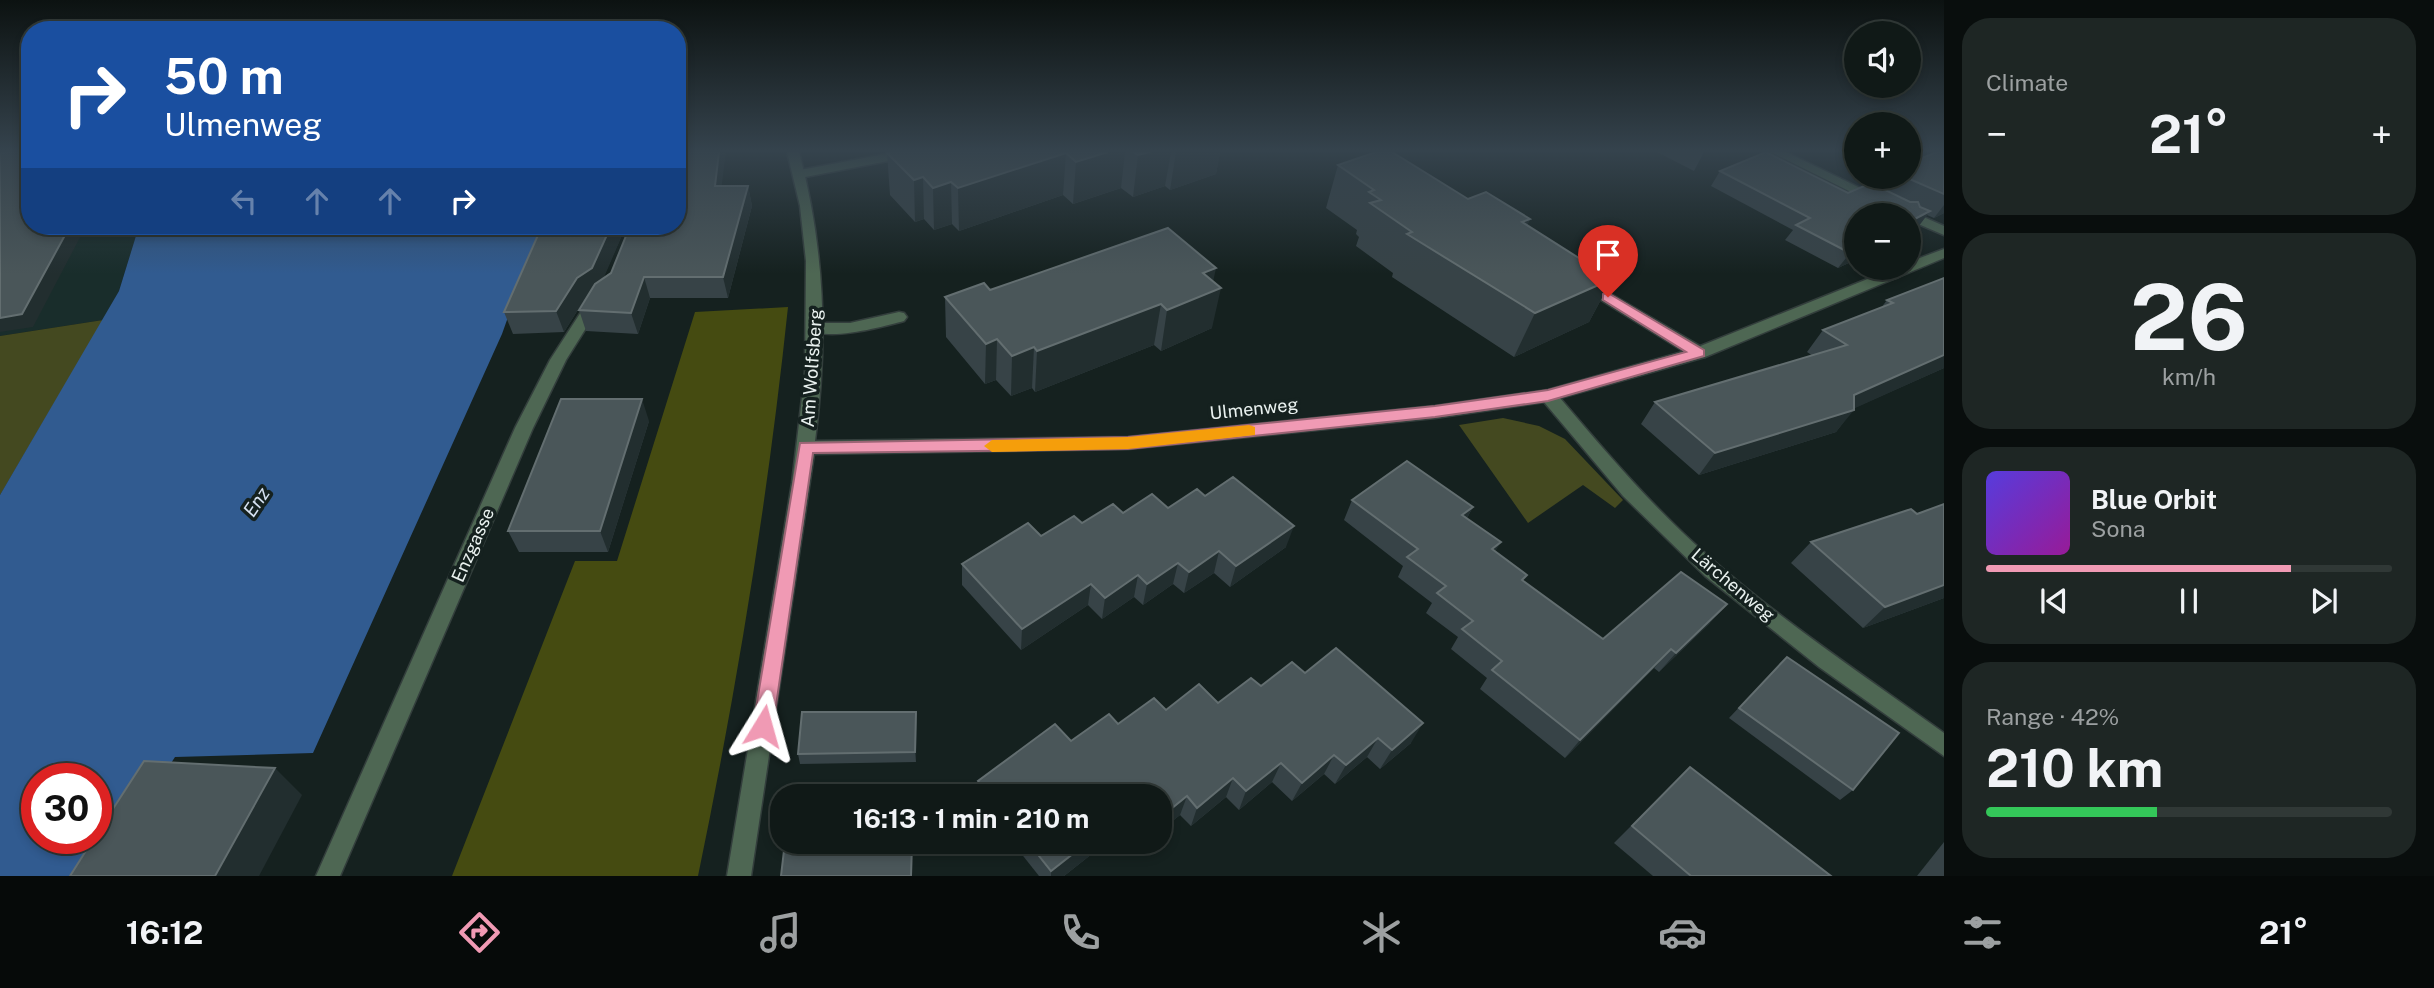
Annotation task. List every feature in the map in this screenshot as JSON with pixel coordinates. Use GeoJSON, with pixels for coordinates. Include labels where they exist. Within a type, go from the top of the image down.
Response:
{"type":"FeatureCollection","features":[{"type":"Feature","properties":{"kind":"street","name":"Am Wolfsberg"},"geometry":{"type":"LineString","coordinates":[[739,876],[806,447],[817,328],[813,233],[804,193]]}},
{"type":"Feature","properties":{"kind":"street"},"geometry":{"type":"LineString","coordinates":[[1863,193],[1944,231]]}},
{"type":"Feature","properties":{"kind":"street","name":"Ulmenweg"},"geometry":{"type":"LineString","coordinates":[[1921,262],[1944,253]]}},
{"type":"Feature","properties":{"kind":"street"},"geometry":{"type":"LineString","coordinates":[[1569,274],[1699,353]]}},
{"type":"Feature","properties":{"kind":"street","name":"Ulmenweg"},"geometry":{"type":"LineString","coordinates":[[806,447],[1128,443],[1435,412],[1548,396],[1699,353],[1876,280]]}},
{"type":"Feature","properties":{"kind":"street","name":"Enzgasse"},"geometry":{"type":"LineString","coordinates":[[328,876],[524,428],[558,360],[594,301],[607,294],[611,282]]}},
{"type":"Feature","properties":{"kind":"street"},"geometry":{"type":"LineString","coordinates":[[817,328],[850,328],[899,317]]}},
{"type":"Feature","properties":{"kind":"street","name":"Lärchenweg"},"geometry":{"type":"LineString","coordinates":[[1548,396],[1642,505],[1696,556],[1760,610],[1944,746]]}},
{"type":"Feature","properties":{"kind":"shaded area"},"geometry":{"type":"Polygon","coordinates":[[[0,193],[21,193],[21,235],[136,235],[119,291],[103,320],[0,336],[0,193]]]}},
{"type":"Feature","properties":{"kind":"green space"},"geometry":{"type":"Polygon","coordinates":[[[788,307],[750,593],[698,876],[452,876],[575,561],[617,561],[695,312],[788,307]]]}},
{"type":"Feature","properties":{"kind":"green space"},"geometry":{"type":"Polygon","coordinates":[[[103,320],[2,492],[0,495],[0,336],[103,320]]]}},
{"type":"Feature","properties":{"kind":"green space"},"geometry":{"type":"Polygon","coordinates":[[[1503,418],[1539,426],[1565,439],[1623,500],[1615,508],[1583,485],[1528,523],[1459,425],[1503,418]]]}},
{"type":"Feature","properties":{"kind":"water","name":"Enz"},"geometry":{"type":"Polygon","coordinates":[[[136,235],[543,235],[517,292],[502,334],[313,753],[175,757],[112,853],[112,763],[21,763],[21,854],[111,854],[97,876],[0,876],[0,495],[119,291],[136,235]]]}},
{"type":"Feature","properties":{"kind":"building"},"geometry":{"type":"Polygon","coordinates":[[[0,193],[21,193],[21,235],[65,235],[22,314],[0,318],[0,193]]]}},
{"type":"Feature","properties":{"kind":"building"},"geometry":{"type":"Polygon","coordinates":[[[686,193],[746,193],[723,277],[644,277],[631,313],[579,310],[595,284],[611,273],[626,235],[686,235],[686,193]]]}},
{"type":"Feature","properties":{"kind":"building"},"geometry":{"type":"Polygon","coordinates":[[[1370,193],[1458,193],[1468,199],[1487,193],[1530,219],[1522,222],[1612,279],[1535,313],[1407,234],[1412,232],[1370,203],[1381,200],[1370,193]]]}},
{"type":"Feature","properties":{"kind":"building"},"geometry":{"type":"Polygon","coordinates":[[[1762,193],[1891,193],[1918,203],[1844,203],[1844,250],[1796,225],[1810,218],[1762,193]]]}},
{"type":"Feature","properties":{"kind":"building"},"geometry":{"type":"Polygon","coordinates":[[[1921,207],[1930,211],[1921,216],[1921,207]]]}},
{"type":"Feature","properties":{"kind":"building"},"geometry":{"type":"Polygon","coordinates":[[[1168,228],[1216,268],[1203,273],[1221,288],[1167,310],[1161,304],[1037,351],[1034,347],[1012,356],[997,339],[986,344],[945,297],[984,283],[990,290],[1168,228]]]}},
{"type":"Feature","properties":{"kind":"building"},"geometry":{"type":"Polygon","coordinates":[[[538,235],[607,235],[592,268],[577,278],[556,311],[504,312],[538,235]]]}},
{"type":"Feature","properties":{"kind":"building"},"geometry":{"type":"Polygon","coordinates":[[[1944,278],[1944,355],[1854,395],[1854,410],[1715,453],[1655,402],[1847,345],[1823,330],[1893,303],[1887,300],[1944,278]]]}},
{"type":"Feature","properties":{"kind":"building"},"geometry":{"type":"Polygon","coordinates":[[[561,399],[642,399],[600,531],[508,531],[561,399]]]}},
{"type":"Feature","properties":{"kind":"building"},"geometry":{"type":"Polygon","coordinates":[[[1407,461],[1473,507],[1462,515],[1501,542],[1492,549],[1527,575],[1522,580],[1603,639],[1681,572],[1727,604],[1676,653],[1671,649],[1580,740],[1492,670],[1502,661],[1462,629],[1473,621],[1437,593],[1446,586],[1407,557],[1418,549],[1352,500],[1407,461]]]}},
{"type":"Feature","properties":{"kind":"building"},"geometry":{"type":"Polygon","coordinates":[[[1233,477],[1294,526],[1236,566],[1219,551],[1189,572],[1178,563],[1147,584],[1138,575],[1105,598],[1091,584],[1022,629],[962,564],[1028,523],[1041,536],[1074,516],[1082,523],[1113,504],[1123,513],[1152,494],[1168,508],[1197,489],[1205,496],[1233,477]]]}},
{"type":"Feature","properties":{"kind":"building"},"geometry":{"type":"Polygon","coordinates":[[[1944,504],[1944,585],[1885,607],[1811,542],[1911,509],[1917,514],[1944,504]]]}},
{"type":"Feature","properties":{"kind":"building"},"geometry":{"type":"Polygon","coordinates":[[[1336,648],[1423,723],[1392,750],[1378,738],[1346,765],[1334,755],[1302,783],[1281,763],[1246,791],[1233,778],[1197,808],[1187,796],[1172,808],[1172,784],[980,784],[978,781],[1055,724],[1071,741],[1109,714],[1118,724],[1154,698],[1166,710],[1199,684],[1218,703],[1251,678],[1261,686],[1292,662],[1305,673],[1336,648]]]}},
{"type":"Feature","properties":{"kind":"building"},"geometry":{"type":"Polygon","coordinates":[[[1787,657],[1899,733],[1853,790],[1739,708],[1787,657]]]}},
{"type":"Feature","properties":{"kind":"building"},"geometry":{"type":"Polygon","coordinates":[[[802,712],[916,712],[915,752],[798,754],[802,712]]]}},
{"type":"Feature","properties":{"kind":"building"},"geometry":{"type":"Polygon","coordinates":[[[144,761],[275,768],[215,876],[70,876],[84,854],[112,854],[112,810],[144,761]]]}},
{"type":"Feature","properties":{"kind":"building"},"geometry":{"type":"Polygon","coordinates":[[[1690,767],[1831,876],[1691,876],[1632,826],[1690,767]]]}},
{"type":"Feature","properties":{"kind":"building"},"geometry":{"type":"Polygon","coordinates":[[[784,854],[912,854],[911,876],[781,876],[784,854]]]}},
{"type":"Feature","properties":{"kind":"building"},"geometry":{"type":"Polygon","coordinates":[[[1038,854],[1073,854],[1051,871],[1038,854]]]}},
{"type":"Feature","properties":{"kind":"slow traffic"},"geometry":{"type":"LineString","coordinates":[[992,446],[1128,443],[1249,431]]}},
{"type":"Feature","properties":{"kind":"route"},"geometry":{"type":"LineString","coordinates":[[763,726],[806,447],[1128,443],[1435,412],[1548,396],[1699,353],[1608,297]]}}]}
